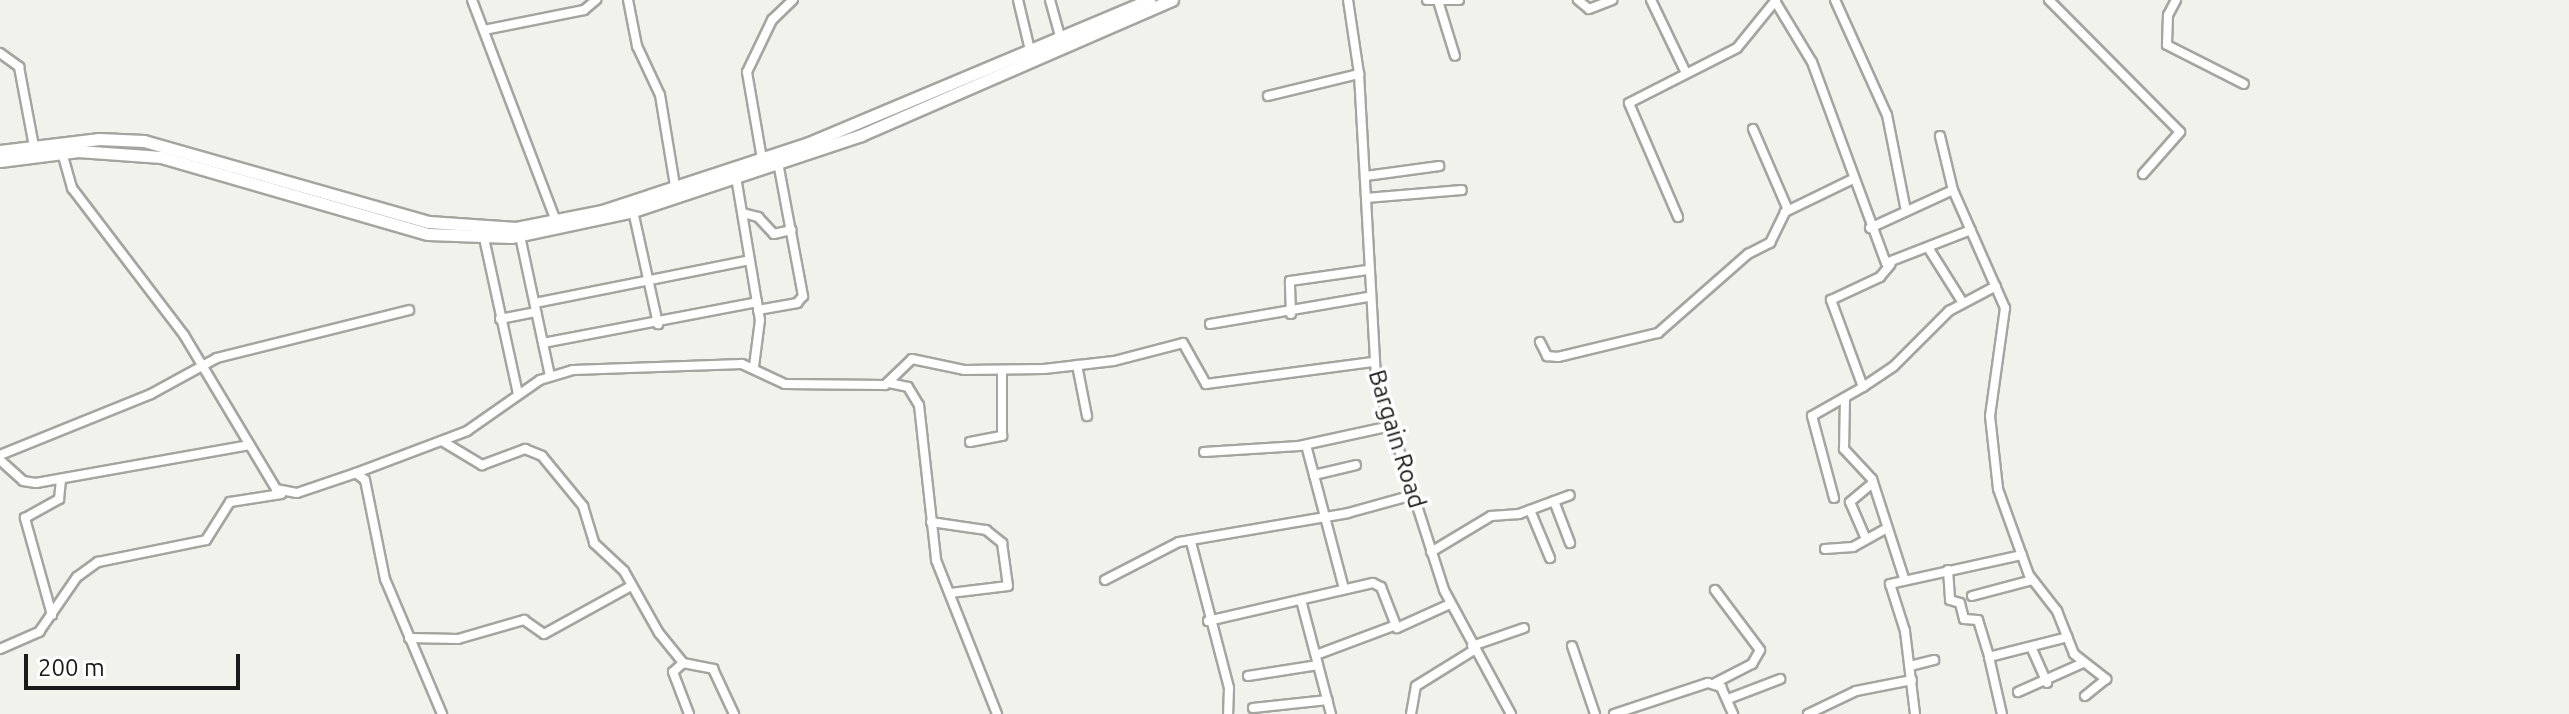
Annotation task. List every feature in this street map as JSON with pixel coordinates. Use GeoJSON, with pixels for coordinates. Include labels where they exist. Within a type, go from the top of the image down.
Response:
{"type":"FeatureCollection","features":[{"type":"Feature","properties":{"kind":"main road"},"geometry":{"type":"LineString","coordinates":[[61,147],[173,159],[428,234],[484,238],[520,236],[633,211],[1031,54],[1149,0]]}},
{"type":"Feature","properties":{"kind":"main road"},"geometry":{"type":"LineString","coordinates":[[0,161],[35,151],[113,138],[173,147],[445,226],[492,230],[556,221],[676,193],[778,163],[914,114],[1172,0]]}},
{"type":"Feature","properties":{"kind":"main road"},"geometry":{"type":"LineString","coordinates":[[0,151],[35,151]]}},
{"type":"Feature","properties":{"kind":"street"},"geometry":{"type":"LineString","coordinates":[[472,0],[556,221]]}},
{"type":"Feature","properties":{"kind":"street"},"geometry":{"type":"LineString","coordinates":[[484,30],[584,10],[596,0]]}},
{"type":"Feature","properties":{"kind":"street"},"geometry":{"type":"LineString","coordinates":[[628,0],[637,46],[660,95],[676,193]]}},
{"type":"Feature","properties":{"kind":"street"},"geometry":{"type":"LineString","coordinates":[[762,159],[747,72],[772,20],[793,0]]}},
{"type":"Feature","properties":{"kind":"street"},"geometry":{"type":"LineString","coordinates":[[1018,0],[1031,54]]}},
{"type":"Feature","properties":{"kind":"street"},"geometry":{"type":"LineString","coordinates":[[1050,0],[1061,41]]}},
{"type":"Feature","properties":{"kind":"street","name":"Bargain Road"},"geometry":{"type":"LineString","coordinates":[[1348,0],[1359,74],[1373,362],[1450,604],[1511,714]]}},
{"type":"Feature","properties":{"kind":"street"},"geometry":{"type":"LineString","coordinates":[[1427,0],[1439,4],[1459,0]]}},
{"type":"Feature","properties":{"kind":"street"},"geometry":{"type":"LineString","coordinates":[[1578,0],[1589,9],[1612,0]]}},
{"type":"Feature","properties":{"kind":"street"},"geometry":{"type":"LineString","coordinates":[[1651,0],[1686,73]]}},
{"type":"Feature","properties":{"kind":"street"},"geometry":{"type":"LineString","coordinates":[[1835,0],[1887,115],[1906,211]]}},
{"type":"Feature","properties":{"kind":"street"},"geometry":{"type":"LineString","coordinates":[[2049,0],[2180,132],[2143,174]]}},
{"type":"Feature","properties":{"kind":"street"},"geometry":{"type":"LineString","coordinates":[[2176,0],[2166,44],[2244,84]]}},
{"type":"Feature","properties":{"kind":"street"},"geometry":{"type":"LineString","coordinates":[[1678,217],[1628,108],[1633,99],[1744,43],[1775,1],[1812,62],[1851,180],[1870,228],[1890,265]]}},
{"type":"Feature","properties":{"kind":"street"},"geometry":{"type":"LineString","coordinates":[[1439,4],[1455,56]]}},
{"type":"Feature","properties":{"kind":"street"},"geometry":{"type":"LineString","coordinates":[[0,53],[19,67],[35,151]]}},
{"type":"Feature","properties":{"kind":"street"},"geometry":{"type":"LineString","coordinates":[[1268,96],[1359,74]]}},
{"type":"Feature","properties":{"kind":"street"},"geometry":{"type":"LineString","coordinates":[[1753,129],[1788,210]]}},
{"type":"Feature","properties":{"kind":"street"},"geometry":{"type":"LineString","coordinates":[[1940,136],[1953,190],[2005,308],[1991,427],[1998,489],[2032,580],[2081,664],[2107,681],[2085,696]]}},
{"type":"Feature","properties":{"kind":"street"},"geometry":{"type":"LineString","coordinates":[[61,147],[72,188],[203,367],[282,493]]}},
{"type":"Feature","properties":{"kind":"street"},"geometry":{"type":"LineString","coordinates":[[543,343],[758,306],[797,303],[803,296],[778,163]]}},
{"type":"Feature","properties":{"kind":"street"},"geometry":{"type":"LineString","coordinates":[[1366,176],[1439,166]]}},
{"type":"Feature","properties":{"kind":"street"},"geometry":{"type":"LineString","coordinates":[[736,177],[758,306],[754,366]]}},
{"type":"Feature","properties":{"kind":"street"},"geometry":{"type":"LineString","coordinates":[[1540,342],[1547,356],[1558,357],[1658,333],[1748,254],[1770,243],[1788,210],[1851,180]]}},
{"type":"Feature","properties":{"kind":"street"},"geometry":{"type":"LineString","coordinates":[[1366,198],[1462,190]]}},
{"type":"Feature","properties":{"kind":"street"},"geometry":{"type":"LineString","coordinates":[[1870,228],[1953,190]]}},
{"type":"Feature","properties":{"kind":"street"},"geometry":{"type":"LineString","coordinates":[[633,211],[652,281],[658,324]]}},
{"type":"Feature","properties":{"kind":"street"},"geometry":{"type":"LineString","coordinates":[[743,213],[758,217],[774,234],[792,230]]}},
{"type":"Feature","properties":{"kind":"street"},"geometry":{"type":"LineString","coordinates":[[1863,387],[1831,300],[1880,277],[1890,265],[1971,230]]}},
{"type":"Feature","properties":{"kind":"street"},"geometry":{"type":"LineString","coordinates":[[520,236],[550,376]]}},
{"type":"Feature","properties":{"kind":"street"},"geometry":{"type":"LineString","coordinates":[[484,238],[518,394]]}},
{"type":"Feature","properties":{"kind":"street"},"geometry":{"type":"LineString","coordinates":[[1929,249],[1963,303]]}},
{"type":"Feature","properties":{"kind":"street"},"geometry":{"type":"LineString","coordinates":[[500,319],[536,307],[750,260]]}},
{"type":"Feature","properties":{"kind":"street"},"geometry":{"type":"LineString","coordinates":[[1291,314],[1290,281],[1367,270]]}},
{"type":"Feature","properties":{"kind":"street"},"geometry":{"type":"LineString","coordinates":[[1834,498],[1812,416],[1863,387],[1963,303],[1996,286]]}},
{"type":"Feature","properties":{"kind":"street"},"geometry":{"type":"LineString","coordinates":[[1210,324],[1291,314],[1368,297]]}},
{"type":"Feature","properties":{"kind":"street"},"geometry":{"type":"LineString","coordinates":[[250,445],[29,483],[0,457],[203,367],[409,310]]}},
{"type":"Feature","properties":{"kind":"street"},"geometry":{"type":"LineString","coordinates":[[889,383],[912,359],[1002,370],[1077,365],[1183,343],[1206,384],[1373,362]]}},
{"type":"Feature","properties":{"kind":"street"},"geometry":{"type":"LineString","coordinates":[[0,649],[30,638],[52,615],[77,577],[98,562],[206,540],[230,502],[282,493],[356,473],[442,441],[477,427],[518,394],[550,376],[657,363],[754,366],[785,384],[889,383],[908,387],[919,405],[931,522],[950,593],[997,714]]}},
{"type":"Feature","properties":{"kind":"street"},"geometry":{"type":"LineString","coordinates":[[1077,365],[1087,416]]}},
{"type":"Feature","properties":{"kind":"street"},"geometry":{"type":"LineString","coordinates":[[970,442],[1002,436],[1002,370]]}},
{"type":"Feature","properties":{"kind":"street"},"geometry":{"type":"LineString","coordinates":[[1845,398],[1844,449],[1873,483],[1885,529],[1904,578]]}},
{"type":"Feature","properties":{"kind":"street"},"geometry":{"type":"LineString","coordinates":[[1204,452],[1306,445],[1391,426]]}},
{"type":"Feature","properties":{"kind":"street"},"geometry":{"type":"LineString","coordinates":[[442,441],[482,465],[525,449],[537,452],[583,506],[594,543],[631,586],[683,663],[713,669],[734,714]]}},
{"type":"Feature","properties":{"kind":"street"},"geometry":{"type":"LineString","coordinates":[[1306,445],[1344,589]]}},
{"type":"Feature","properties":{"kind":"street"},"geometry":{"type":"LineString","coordinates":[[1314,475],[1356,465]]}},
{"type":"Feature","properties":{"kind":"street"},"geometry":{"type":"LineString","coordinates":[[356,473],[367,485],[381,565],[442,714]]}},
{"type":"Feature","properties":{"kind":"street"},"geometry":{"type":"LineString","coordinates":[[52,615],[25,518],[59,499],[61,479]]}},
{"type":"Feature","properties":{"kind":"street"},"geometry":{"type":"LineString","coordinates":[[1866,539],[1850,502],[1873,483]]}},
{"type":"Feature","properties":{"kind":"street"},"geometry":{"type":"LineString","coordinates":[[1105,580],[1161,549],[1413,495]]}},
{"type":"Feature","properties":{"kind":"street"},"geometry":{"type":"LineString","coordinates":[[1431,552],[1485,518],[1530,510],[1570,495]]}},
{"type":"Feature","properties":{"kind":"street"},"geometry":{"type":"LineString","coordinates":[[1554,501],[1570,543]]}},
{"type":"Feature","properties":{"kind":"street"},"geometry":{"type":"LineString","coordinates":[[1530,510],[1550,558]]}},
{"type":"Feature","properties":{"kind":"street"},"geometry":{"type":"LineString","coordinates":[[931,522],[986,530],[1002,543],[1008,586],[950,593]]}},
{"type":"Feature","properties":{"kind":"street"},"geometry":{"type":"LineString","coordinates":[[1825,549],[1866,539],[1885,529]]}},
{"type":"Feature","properties":{"kind":"street"},"geometry":{"type":"LineString","coordinates":[[1191,542],[1208,621],[1229,688],[1228,714]]}},
{"type":"Feature","properties":{"kind":"street"},"geometry":{"type":"LineString","coordinates":[[1915,714],[1904,628],[1888,591],[1904,578],[2022,555]]}},
{"type":"Feature","properties":{"kind":"street"},"geometry":{"type":"LineString","coordinates":[[1948,570],[1950,600],[1960,603],[1964,619],[1978,620],[2002,714]]}},
{"type":"Feature","properties":{"kind":"street"},"geometry":{"type":"LineString","coordinates":[[1972,596],[2032,580]]}},
{"type":"Feature","properties":{"kind":"street"},"geometry":{"type":"LineString","coordinates":[[1208,621],[1378,584],[1393,626]]}},
{"type":"Feature","properties":{"kind":"street"},"geometry":{"type":"LineString","coordinates":[[409,638],[458,639],[524,620],[548,634],[631,586]]}},
{"type":"Feature","properties":{"kind":"street"},"geometry":{"type":"LineString","coordinates":[[1614,714],[1715,683],[1752,664],[1760,650],[1715,590]]}},
{"type":"Feature","properties":{"kind":"street"},"geometry":{"type":"LineString","coordinates":[[1301,600],[1331,714]]}},
{"type":"Feature","properties":{"kind":"street"},"geometry":{"type":"LineString","coordinates":[[1248,676],[1317,660],[1450,604]]}},
{"type":"Feature","properties":{"kind":"street"},"geometry":{"type":"LineString","coordinates":[[1411,714],[1416,686],[1473,648],[1524,628]]}},
{"type":"Feature","properties":{"kind":"street"},"geometry":{"type":"LineString","coordinates":[[1989,657],[2032,649],[2068,637]]}},
{"type":"Feature","properties":{"kind":"street"},"geometry":{"type":"LineString","coordinates":[[1572,646],[1595,714]]}},
{"type":"Feature","properties":{"kind":"street"},"geometry":{"type":"LineString","coordinates":[[2032,649],[2047,683]]}},
{"type":"Feature","properties":{"kind":"street"},"geometry":{"type":"LineString","coordinates":[[1910,666],[1934,660]]}},
{"type":"Feature","properties":{"kind":"street"},"geometry":{"type":"LineString","coordinates":[[683,663],[673,675],[689,714]]}},
{"type":"Feature","properties":{"kind":"street"},"geometry":{"type":"LineString","coordinates":[[2018,692],[2047,683],[2081,664]]}},
{"type":"Feature","properties":{"kind":"street"},"geometry":{"type":"LineString","coordinates":[[1728,699],[1780,679]]}},
{"type":"Feature","properties":{"kind":"street"},"geometry":{"type":"LineString","coordinates":[[1808,714],[1856,691],[1912,680]]}},
{"type":"Feature","properties":{"kind":"street"},"geometry":{"type":"LineString","coordinates":[[1715,683],[1728,699],[1733,714]]}},
{"type":"Feature","properties":{"kind":"street"},"geometry":{"type":"LineString","coordinates":[[1253,708],[1328,700]]}}]}
